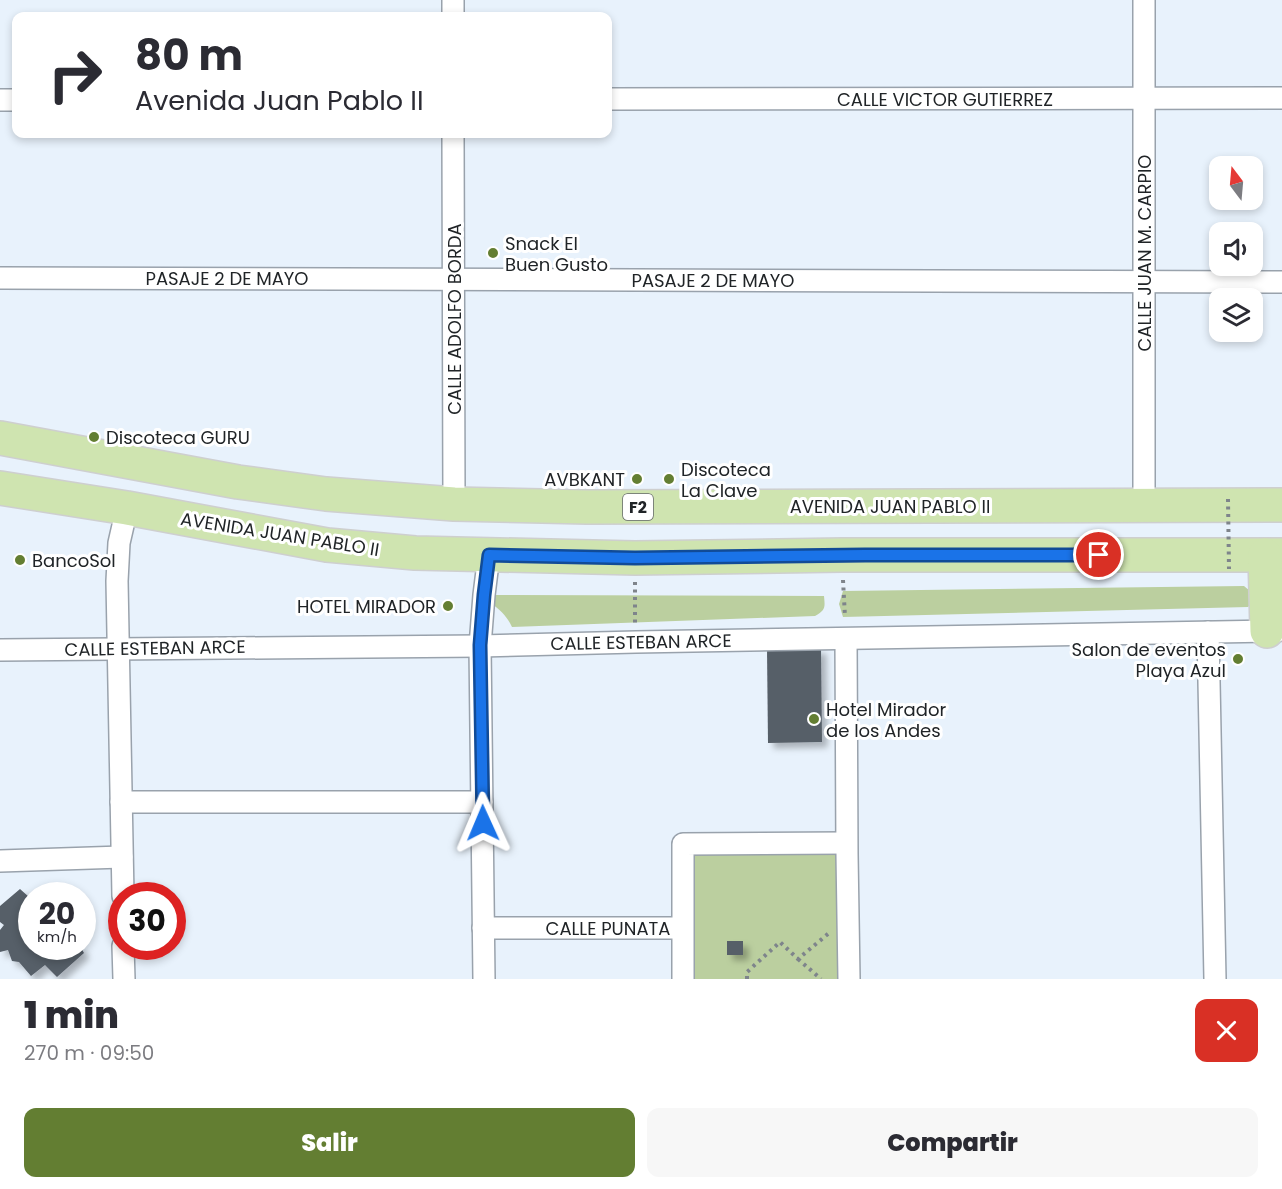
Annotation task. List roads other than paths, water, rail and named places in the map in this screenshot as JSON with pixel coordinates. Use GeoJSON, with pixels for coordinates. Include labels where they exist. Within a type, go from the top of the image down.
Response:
{"type":"FeatureCollection","features":[{"type":"Feature","properties":{"kind":"highway","name":"AVENIDA JUAN PABLO II"},"geometry":{"type":"LineString","coordinates":[[0,438],[238,482],[326,494],[454,504],[587,507],[1282,505]]}},
{"type":"Feature","properties":{"kind":"highway","name":"AVENIDA JUAN PABLO II"},"geometry":{"type":"LineString","coordinates":[[0,488],[127,508],[327,545],[415,553],[635,558],[842,555],[1273,555]]}},
{"type":"Feature","properties":{"kind":"highway"},"geometry":{"type":"LineString","coordinates":[[1273,555],[1274,631]]}},
{"type":"Feature","properties":{"kind":"street","name":"CALLE JUAN M. CARPIO"},"geometry":{"type":"LineString","coordinates":[[1144,0],[1144,506]]}},
{"type":"Feature","properties":{"kind":"street","name":"CALLE VICTOR GUTIERREZ"},"geometry":{"type":"LineString","coordinates":[[612,99],[1282,98]]}},
{"type":"Feature","properties":{"kind":"street","name":"CALLE ADOLFO BORDA"},"geometry":{"type":"LineString","coordinates":[[453,138],[454,504]]}},
{"type":"Feature","properties":{"kind":"street","name":"PASAJE 2 DE MAYO"},"geometry":{"type":"LineString","coordinates":[[0,278],[1282,282]]}},
{"type":"Feature","properties":{"kind":"street"},"geometry":{"type":"LineString","coordinates":[[123,882],[117,581],[119,543],[127,508]]}},
{"type":"Feature","properties":{"kind":"street"},"geometry":{"type":"LineString","coordinates":[[484,979],[480,645],[489,555]]}},
{"type":"Feature","properties":{"kind":"street","name":"CALLE ESTEBAN ARCE"},"geometry":{"type":"LineString","coordinates":[[0,650],[480,645],[1274,631]]}},
{"type":"Feature","properties":{"kind":"street"},"geometry":{"type":"LineString","coordinates":[[1208,632],[1215,979]]}},
{"type":"Feature","properties":{"kind":"street"},"geometry":{"type":"LineString","coordinates":[[846,639],[849,979]]}},
{"type":"Feature","properties":{"kind":"street"},"geometry":{"type":"LineString","coordinates":[[121,802],[482,802]]}},
{"type":"Feature","properties":{"kind":"street"},"geometry":{"type":"LineString","coordinates":[[682,928],[683,844],[846,843]]}},
{"type":"Feature","properties":{"kind":"street"},"geometry":{"type":"LineString","coordinates":[[0,861],[122,857]]}},
{"type":"Feature","properties":{"kind":"street","name":"CALLE PUNATA"},"geometry":{"type":"LineString","coordinates":[[483,928],[682,928],[683,979]]}},
{"type":"Feature","properties":{"kind":"street"},"geometry":{"type":"LineString","coordinates":[[123,960],[124,979]]}},
{"type":"Feature","properties":{"kind":"place","name":"Snack El Buen Gusto"},"geometry":{"type":"Point","coordinates":[493,253]}},
{"type":"Feature","properties":{"kind":"place","name":"Discoteca GURU"},"geometry":{"type":"Point","coordinates":[94,437]}},
{"type":"Feature","properties":{"kind":"place","name":"AVBKANT"},"geometry":{"type":"Point","coordinates":[637,479]}},
{"type":"Feature","properties":{"kind":"place","name":"Discoteca La Clave"},"geometry":{"type":"Point","coordinates":[669,479]}},
{"type":"Feature","properties":{"kind":"place","name":"BancoSol"},"geometry":{"type":"Point","coordinates":[20,560]}},
{"type":"Feature","properties":{"kind":"place","name":"HOTEL MIRADOR"},"geometry":{"type":"Point","coordinates":[448,606]}},
{"type":"Feature","properties":{"kind":"place","name":"Salon de eventos Playa Azul"},"geometry":{"type":"Point","coordinates":[1238,659]}},
{"type":"Feature","properties":{"kind":"place","name":"Hotel Mirador de los Andes"},"geometry":{"type":"Point","coordinates":[814,719]}}]}
